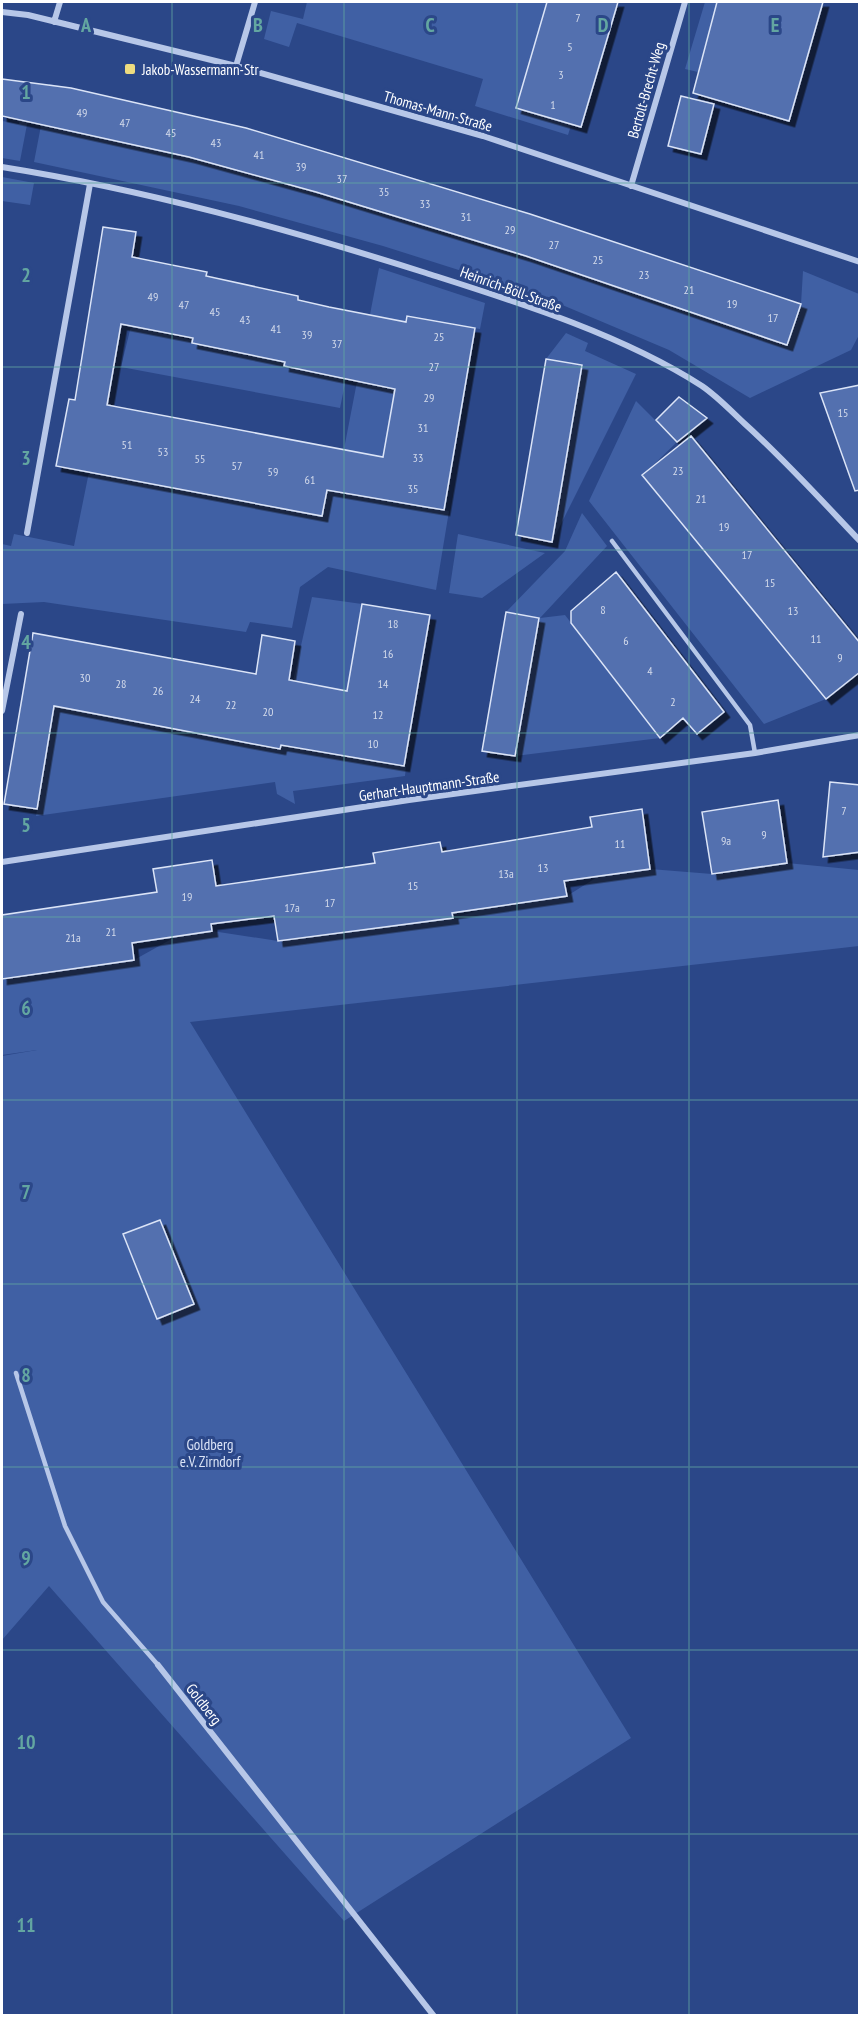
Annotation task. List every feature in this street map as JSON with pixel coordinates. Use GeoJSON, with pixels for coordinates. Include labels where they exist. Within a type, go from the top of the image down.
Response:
{"type":"FeatureCollection","features":[{"type":"Feature","properties":{"kind":"street"},"geometry":{"type":"LineString","coordinates":[[54,22],[60,2]]}},
{"type":"Feature","properties":{"kind":"street"},"geometry":{"type":"LineString","coordinates":[[236,66],[255,2]]}},
{"type":"Feature","properties":{"kind":"street","name":"Bertolt-Brecht-Weg"},"geometry":{"type":"LineString","coordinates":[[631,186],[685,2]]}},
{"type":"Feature","properties":{"kind":"street","name":"Thomas-Mann-Straße"},"geometry":{"type":"LineString","coordinates":[[2,12],[54,22],[236,66],[483,135],[860,262]]}},
{"type":"Feature","properties":{"kind":"street","name":"Heinrich-Böll-Straße"},"geometry":{"type":"LineString","coordinates":[[2,167],[236,216],[357,251],[537,309],[650,357],[703,387],[734,412],[860,541]]}},
{"type":"Feature","properties":{"kind":"street"},"geometry":{"type":"LineString","coordinates":[[27,533],[90,184]]}},
{"type":"Feature","properties":{"kind":"street"},"geometry":{"type":"LineString","coordinates":[[2,711],[21,614]]}},
{"type":"Feature","properties":{"kind":"street","name":"Gerhart-Hauptmann-Straße"},"geometry":{"type":"LineString","coordinates":[[2,862],[409,800],[755,753],[860,735]]}},
{"type":"Feature","properties":{"kind":"street","name":"Goldberg"},"geometry":{"type":"LineString","coordinates":[[158,1665],[434,2016]]}},
{"type":"Feature","properties":{"kind":"lane"},"geometry":{"type":"LineString","coordinates":[[612,541],[750,725],[755,753]]}},
{"type":"Feature","properties":{"kind":"lane","name":"Goldberg"},"geometry":{"type":"LineString","coordinates":[[16,1373],[65,1526],[103,1602],[158,1665]]}},
{"type":"Feature","properties":{"kind":"green space"},"geometry":{"type":"Polygon","coordinates":[[[307,2],[547,2],[516,108],[571,125],[568,135],[475,106],[483,79],[297,23],[289,47],[264,39],[271,11],[303,19],[307,2]]]}},
{"type":"Feature","properties":{"kind":"green space"},"geometry":{"type":"Polygon","coordinates":[[[705,2],[717,2],[698,72],[685,69],[705,2]]]}},
{"type":"Feature","properties":{"kind":"green space"},"geometry":{"type":"Polygon","coordinates":[[[25,82],[35,83],[20,161],[2,158],[2,121],[19,124],[25,82]]]}},
{"type":"Feature","properties":{"kind":"green space"},"geometry":{"type":"Polygon","coordinates":[[[49,84],[65,87],[57,127],[189,157],[399,216],[526,256],[786,345],[801,304],[803,271],[859,294],[859,335],[851,350],[750,398],[669,350],[541,296],[383,246],[239,206],[34,162],[49,84]]]}},
{"type":"Feature","properties":{"kind":"green space"},"geometry":{"type":"Polygon","coordinates":[[[2,177],[34,183],[30,205],[2,201],[2,177]]]}},
{"type":"Feature","properties":{"kind":"green space"},"geometry":{"type":"Polygon","coordinates":[[[379,268],[485,303],[480,329],[408,317],[376,498],[449,511],[436,590],[328,567],[300,587],[292,628],[250,622],[246,632],[44,602],[2,604],[2,544],[11,546],[14,534],[74,546],[89,472],[344,449],[379,268]]]}},
{"type":"Feature","properties":{"kind":"green space"},"geometry":{"type":"Polygon","coordinates":[[[131,326],[285,362],[284,366],[346,379],[340,408],[121,367],[131,326]]]}},
{"type":"Feature","properties":{"kind":"green space"},"geometry":{"type":"Polygon","coordinates":[[[566,333],[588,343],[585,351],[636,374],[552,542],[582,366],[546,359],[566,333]]]}},
{"type":"Feature","properties":{"kind":"green space"},"geometry":{"type":"Polygon","coordinates":[[[636,401],[677,442],[642,476],[826,699],[764,724],[589,501],[636,401]]]}},
{"type":"Feature","properties":{"kind":"green space"},"geometry":{"type":"Polygon","coordinates":[[[582,513],[607,546],[540,618],[565,615],[660,738],[515,756],[539,618],[506,612],[565,551],[582,513]]]}},
{"type":"Feature","properties":{"kind":"green space"},"geometry":{"type":"Polygon","coordinates":[[[458,534],[545,553],[482,598],[449,593],[458,534]]]}},
{"type":"Feature","properties":{"kind":"green space"},"geometry":{"type":"Polygon","coordinates":[[[312,597],[362,604],[336,754],[406,766],[405,776],[293,791],[295,804],[277,794],[275,782],[36,816],[54,707],[97,714],[293,681],[312,597]]]}},
{"type":"Feature","properties":{"kind":"green space","name":"Goldberg e.V. Zirndorf"},"geometry":{"type":"Polygon","coordinates":[[[787,863],[859,870],[859,946],[190,1022],[631,1738],[344,1921],[49,1586],[2,1640],[2,1056],[37,1050],[2,1055],[2,979],[134,960],[177,936],[212,931],[278,941],[453,918],[491,907],[567,896],[599,876],[650,869],[712,874],[787,863]]]}},
{"type":"Feature","properties":{"kind":"building"},"geometry":{"type":"Polygon","coordinates":[[[547,2],[618,2],[581,127],[516,108],[547,2]]]}},
{"type":"Feature","properties":{"kind":"building"},"geometry":{"type":"Polygon","coordinates":[[[717,2],[823,2],[789,121],[693,93],[717,2]]]}},
{"type":"Feature","properties":{"kind":"building"},"geometry":{"type":"Polygon","coordinates":[[[2,79],[71,88],[246,128],[530,214],[801,304],[787,345],[526,256],[316,192],[189,157],[2,116],[2,79]]]}},
{"type":"Feature","properties":{"kind":"building"},"geometry":{"type":"Polygon","coordinates":[[[681,96],[714,104],[701,154],[668,146],[681,96]]]}},
{"type":"Feature","properties":{"kind":"building"},"geometry":{"type":"Polygon","coordinates":[[[103,227],[136,232],[132,257],[207,272],[206,276],[298,296],[298,300],[329,307],[406,322],[407,316],[475,328],[444,510],[327,490],[322,516],[56,466],[69,399],[75,400],[103,227]],[[121,324],[107,405],[383,457],[395,389],[284,366],[285,362],[192,343],[193,338],[121,324]]]}},
{"type":"Feature","properties":{"kind":"building"},"geometry":{"type":"Polygon","coordinates":[[[546,359],[582,365],[552,542],[516,535],[546,359]]]}},
{"type":"Feature","properties":{"kind":"building"},"geometry":{"type":"Polygon","coordinates":[[[860,385],[860,490],[855,491],[820,393],[860,385]]]}},
{"type":"Feature","properties":{"kind":"building"},"geometry":{"type":"Polygon","coordinates":[[[679,397],[707,418],[677,442],[656,420],[679,397]]]}},
{"type":"Feature","properties":{"kind":"building"},"geometry":{"type":"Polygon","coordinates":[[[691,436],[860,643],[860,672],[826,699],[642,475],[691,436]]]}},
{"type":"Feature","properties":{"kind":"building"},"geometry":{"type":"Polygon","coordinates":[[[616,572],[724,712],[697,734],[683,718],[660,738],[571,623],[571,611],[616,572]]]}},
{"type":"Feature","properties":{"kind":"building"},"geometry":{"type":"Polygon","coordinates":[[[362,604],[430,615],[404,766],[281,745],[280,749],[54,706],[37,809],[4,804],[33,633],[256,674],[262,635],[295,641],[289,680],[347,691],[362,604]]]}},
{"type":"Feature","properties":{"kind":"building"},"geometry":{"type":"Polygon","coordinates":[[[506,612],[539,618],[515,756],[482,751],[506,612]]]}},
{"type":"Feature","properties":{"kind":"building"},"geometry":{"type":"Polygon","coordinates":[[[830,782],[860,785],[860,852],[823,857],[830,782]]]}},
{"type":"Feature","properties":{"kind":"building"},"geometry":{"type":"Polygon","coordinates":[[[778,800],[787,863],[712,874],[702,812],[778,800]]]}},
{"type":"Feature","properties":{"kind":"building"},"geometry":{"type":"Polygon","coordinates":[[[642,809],[650,869],[564,881],[567,896],[452,913],[453,918],[278,941],[274,916],[211,924],[212,931],[132,943],[134,960],[2,979],[2,915],[157,892],[153,869],[212,860],[216,886],[375,863],[373,853],[440,842],[442,852],[592,827],[590,817],[642,809]]]}},
{"type":"Feature","properties":{"kind":"building"},"geometry":{"type":"Polygon","coordinates":[[[160,1220],[194,1304],[157,1319],[123,1234],[160,1220]]]}},
{"type":"Feature","properties":{"kind":"place","name":"Jakob-Wassermann-Str"},"geometry":{"type":"Point","coordinates":[130,69]}}]}
